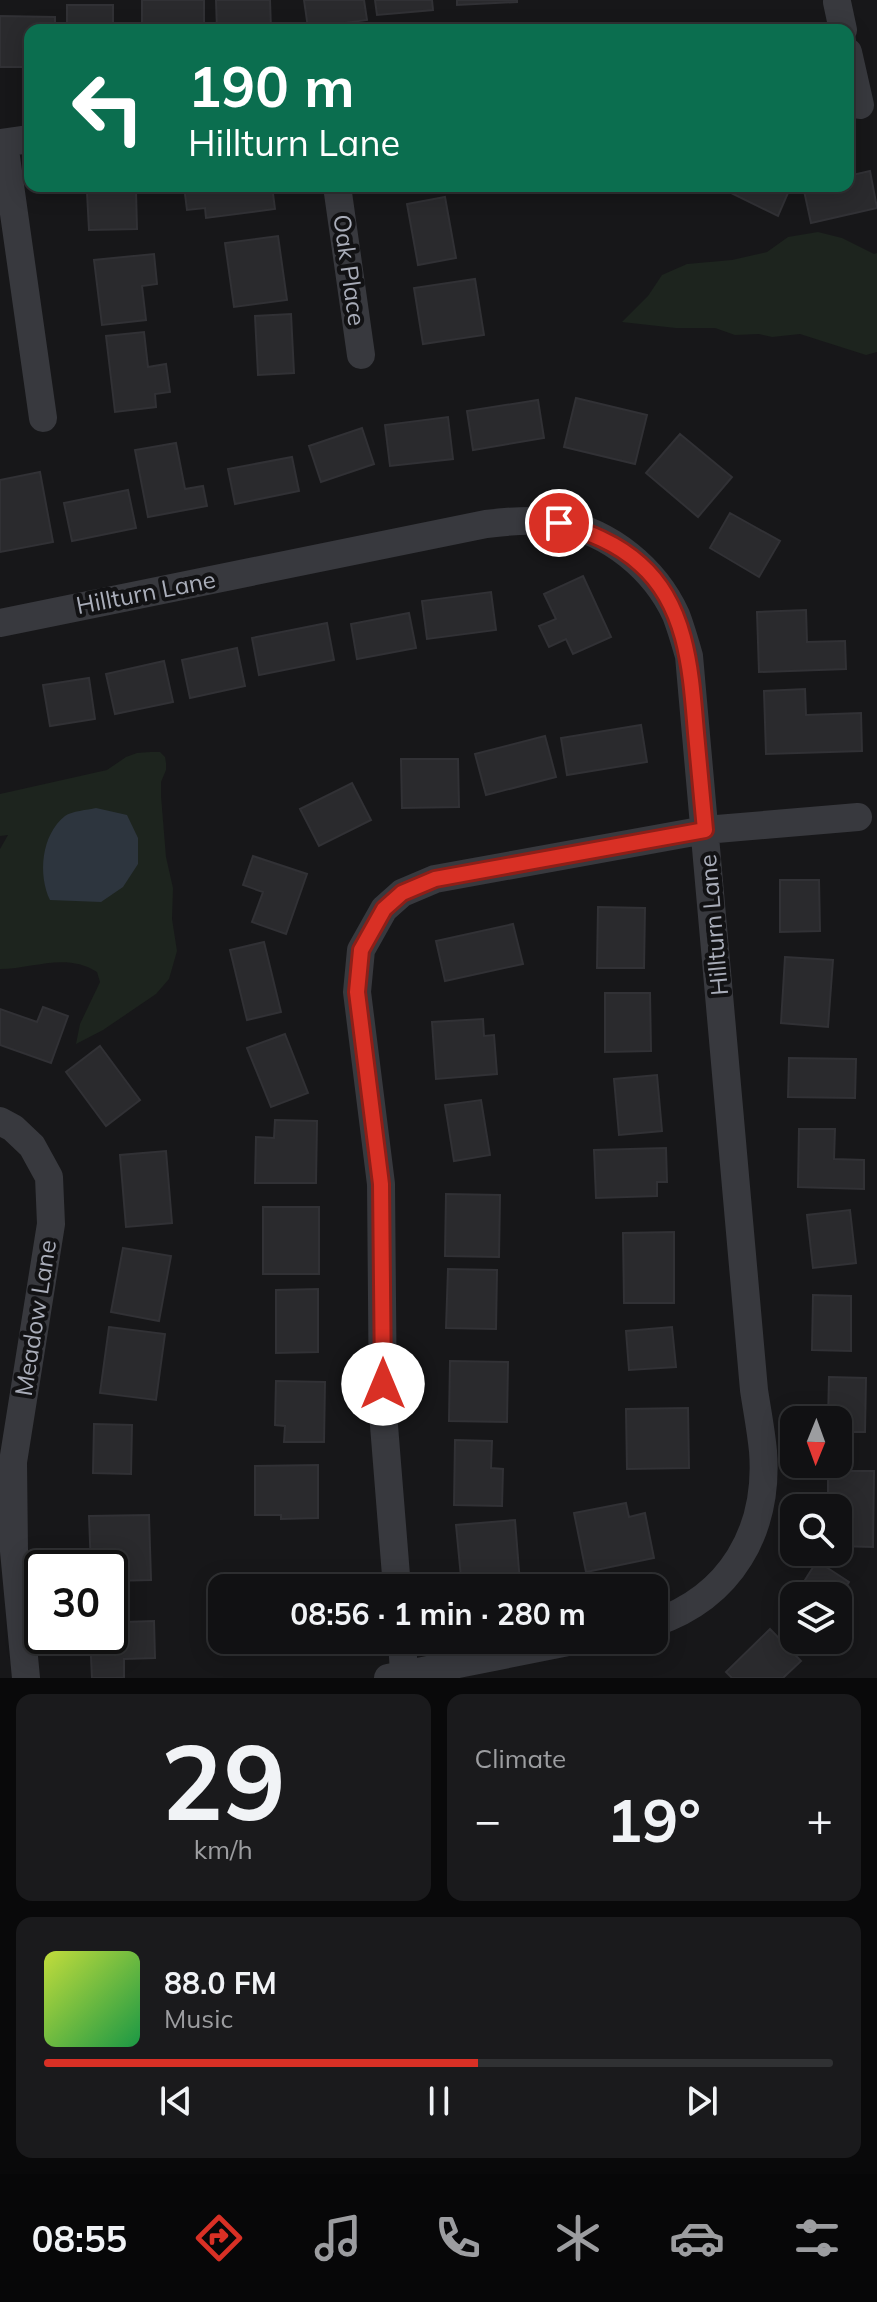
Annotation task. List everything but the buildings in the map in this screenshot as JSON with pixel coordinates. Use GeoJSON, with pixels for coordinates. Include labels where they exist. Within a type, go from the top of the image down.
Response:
{"type":"FeatureCollection","features":[{"type":"Feature","properties":{"kind":"street"},"geometry":{"type":"LineString","coordinates":[[837,2],[842,24]]}},
{"type":"Feature","properties":{"kind":"street"},"geometry":{"type":"LineString","coordinates":[[854,74],[862,104]]}},
{"type":"Feature","properties":{"kind":"street"},"geometry":{"type":"LineString","coordinates":[[11,142],[43,418]]}},
{"type":"Feature","properties":{"kind":"street","name":"Oak Place"},"geometry":{"type":"LineString","coordinates":[[338,192],[361,355]]}},
{"type":"Feature","properties":{"kind":"street","name":"Hillturn Lane"},"geometry":{"type":"LineString","coordinates":[[0,623],[513,521],[559,523],[596,534],[640,564],[658,585],[676,615],[689,656],[754,1390],[763,1452],[762,1494],[752,1535],[736,1566],[709,1594],[668,1617]]}},
{"type":"Feature","properties":{"kind":"street"},"geometry":{"type":"LineString","coordinates":[[396,1574],[383,1413],[381,1184],[357,992],[361,950],[384,909],[402,893],[435,879],[705,830],[858,817]]}},
{"type":"Feature","properties":{"kind":"street","name":"Meadow Lane"},"geometry":{"type":"LineString","coordinates":[[0,1121],[13,1128],[32,1146],[49,1177],[51,1224],[13,1462],[14,1551],[26,1678]]}},
{"type":"Feature","properties":{"kind":"street"},"geometry":{"type":"LineString","coordinates":[[400,1654],[396,1676],[507,1654]]}},
{"type":"Feature","properties":{"kind":"shaded area"},"geometry":{"type":"Polygon","coordinates":[[[818,232],[877,253],[877,352],[866,355],[800,334],[772,337],[735,335],[715,328],[676,328],[622,322],[648,296],[662,275],[687,264],[732,260],[767,252],[788,237],[818,232]]]}},
{"type":"Feature","properties":{"kind":"shaded area"},"geometry":{"type":"Polygon","coordinates":[[[160,752],[166,763],[161,796],[166,857],[173,888],[172,919],[177,951],[169,979],[156,994],[103,1030],[76,1044],[80,1024],[100,982],[97,972],[85,966],[61,962],[0,969],[0,849],[8,835],[0,836],[0,794],[107,770],[137,753],[160,752]]]}},
{"type":"Feature","properties":{"kind":"shaded area"},"geometry":{"type":"Polygon","coordinates":[[[96,808],[127,815],[138,838],[138,864],[123,887],[101,902],[50,900],[43,867],[51,834],[68,814],[96,808]]]}},
{"type":"Feature","properties":{"kind":"route"},"geometry":{"type":"LineString","coordinates":[[383,1384],[381,1184],[357,992],[361,950],[384,909],[402,893],[435,879],[705,830],[689,656],[676,615],[658,585],[640,564],[596,534],[559,523]]}}]}
